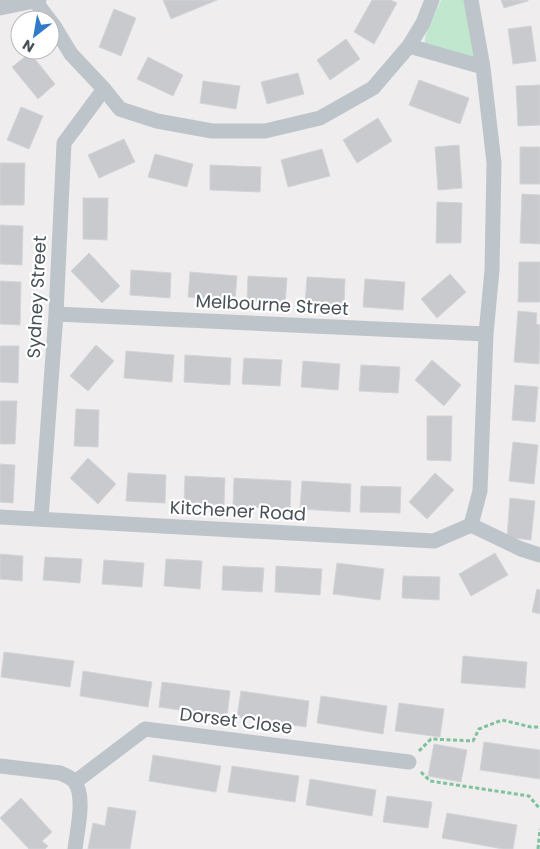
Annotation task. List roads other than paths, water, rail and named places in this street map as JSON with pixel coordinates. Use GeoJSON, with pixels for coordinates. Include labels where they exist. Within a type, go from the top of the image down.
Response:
{"type":"FeatureCollection","features":[{"type":"Feature","properties":{"kind":"street"},"geometry":{"type":"LineString","coordinates":[[0,8],[37,1],[71,54],[120,109],[157,121],[212,131],[265,131],[320,118],[373,88],[409,46],[423,23],[432,0]]}},
{"type":"Feature","properties":{"kind":"street"},"geometry":{"type":"LineString","coordinates":[[471,0],[483,67],[494,163],[492,270],[486,334],[480,491],[471,525],[521,549],[540,555]]}},
{"type":"Feature","properties":{"kind":"street"},"geometry":{"type":"LineString","coordinates":[[409,46],[483,67]]}},
{"type":"Feature","properties":{"kind":"street","name":"Sydney Street"},"geometry":{"type":"LineString","coordinates":[[41,519],[56,314],[64,143],[104,89]]}},
{"type":"Feature","properties":{"kind":"street","name":"Melbourne Street"},"geometry":{"type":"LineString","coordinates":[[56,314],[486,334]]}},
{"type":"Feature","properties":{"kind":"street","name":"Kitchener Road"},"geometry":{"type":"LineString","coordinates":[[0,517],[434,541],[471,525]]}},
{"type":"Feature","properties":{"kind":"street","name":"Dorset Close"},"geometry":{"type":"LineString","coordinates":[[75,782],[145,729],[409,762]]}},
{"type":"Feature","properties":{"kind":"street"},"geometry":{"type":"LineString","coordinates":[[0,766],[60,773],[68,776],[75,782],[80,794],[75,849]]}}]}
